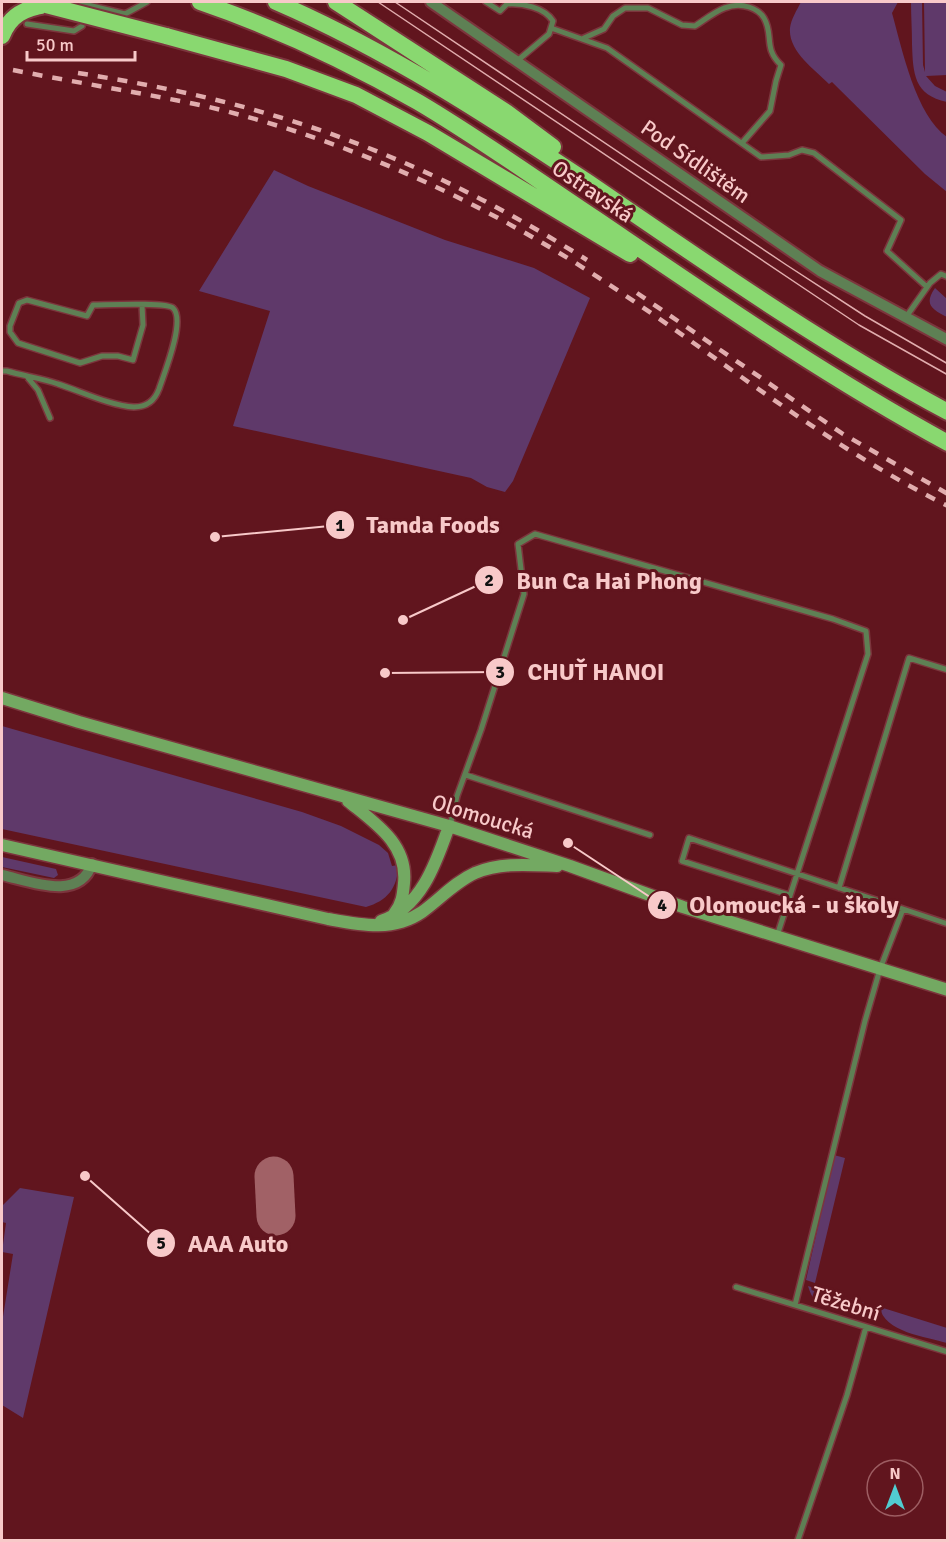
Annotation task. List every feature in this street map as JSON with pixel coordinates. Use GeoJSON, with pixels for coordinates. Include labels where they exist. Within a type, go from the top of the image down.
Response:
{"type":"FeatureCollection","features":[{"type":"Feature","properties":{"kind":"highway","name":"Ostravská"},"geometry":{"type":"LineString","coordinates":[[200,2],[306,43],[418,103],[507,159],[711,297],[842,382],[948,443]]}},
{"type":"Feature","properties":{"kind":"highway","name":"Ostravská"},"geometry":{"type":"LineString","coordinates":[[276,2],[351,37],[442,88],[864,365],[948,412]]}},
{"type":"Feature","properties":{"kind":"highway"},"geometry":{"type":"LineString","coordinates":[[336,2],[506,112],[614,191],[647,223]]}},
{"type":"Feature","properties":{"kind":"highway"},"geometry":{"type":"LineString","coordinates":[[2,36],[12,18],[28,7],[39,3],[286,69],[356,95],[428,133],[614,246],[711,297]]}},
{"type":"Feature","properties":{"kind":"main road","name":"Olomoucká"},"geometry":{"type":"LineString","coordinates":[[2,698],[449,826],[570,866],[645,894],[948,990]]}},
{"type":"Feature","properties":{"kind":"main road"},"geometry":{"type":"LineString","coordinates":[[342,796],[383,831],[403,856],[405,879],[403,896],[392,917]]}},
{"type":"Feature","properties":{"kind":"main road"},"geometry":{"type":"LineString","coordinates":[[351,923],[373,923],[392,917],[404,910],[420,891],[437,860],[449,826]]}},
{"type":"Feature","properties":{"kind":"main road"},"geometry":{"type":"LineString","coordinates":[[2,845],[351,923],[376,926],[410,919],[469,877],[486,869],[512,865],[570,866]]}},
{"type":"Feature","properties":{"kind":"street","name":"Pod Sídlištěm"},"geometry":{"type":"LineString","coordinates":[[431,2],[820,271],[948,340]]}},
{"type":"Feature","properties":{"kind":"street"},"geometry":{"type":"LineString","coordinates":[[2,875],[64,887],[80,882],[86,877],[92,864]]}},
{"type":"Feature","properties":{"kind":"lane"},"geometry":{"type":"LineString","coordinates":[[75,2],[125,14],[147,2]]}},
{"type":"Feature","properties":{"kind":"lane"},"geometry":{"type":"LineString","coordinates":[[486,2],[500,11],[507,4],[519,3],[534,8],[549,16],[553,21],[549,34],[517,61]]}},
{"type":"Feature","properties":{"kind":"lane"},"geometry":{"type":"LineString","coordinates":[[584,38],[604,29],[613,16],[625,8],[648,8],[682,25],[695,26],[728,5],[742,4],[756,10],[764,18],[771,53],[781,65],[770,111],[742,143]]}},
{"type":"Feature","properties":{"kind":"lane"},"geometry":{"type":"LineString","coordinates":[[27,24],[74,32],[81,26]]}},
{"type":"Feature","properties":{"kind":"lane"},"geometry":{"type":"LineString","coordinates":[[551,28],[607,48],[761,157],[789,155],[802,150],[814,153],[901,220],[887,251],[927,287]]}},
{"type":"Feature","properties":{"kind":"lane"},"geometry":{"type":"LineString","coordinates":[[906,317],[927,287],[941,274],[948,277]]}},
{"type":"Feature","properties":{"kind":"lane"},"geometry":{"type":"LineString","coordinates":[[2,366],[4,371],[55,383],[112,402],[135,407],[147,404],[155,399],[174,342],[177,320],[174,308],[170,306],[142,305],[93,305],[87,316],[27,300],[19,303],[15,309],[10,332],[18,343],[80,363],[102,356],[118,356],[133,360],[143,325],[142,305]]}},
{"type":"Feature","properties":{"kind":"lane"},"geometry":{"type":"LineString","coordinates":[[27,376],[38,390],[50,418]]}},
{"type":"Feature","properties":{"kind":"lane"},"geometry":{"type":"LineString","coordinates":[[449,826],[524,594],[518,544],[535,534],[833,619],[866,631],[868,654],[776,937]]}},
{"type":"Feature","properties":{"kind":"lane"},"geometry":{"type":"LineString","coordinates":[[839,888],[909,658],[948,670]]}},
{"type":"Feature","properties":{"kind":"lane"},"geometry":{"type":"LineString","coordinates":[[466,775],[650,835]]}},
{"type":"Feature","properties":{"kind":"lane"},"geometry":{"type":"LineString","coordinates":[[789,895],[682,861],[689,838],[948,924]]}},
{"type":"Feature","properties":{"kind":"lane"},"geometry":{"type":"LineString","coordinates":[[795,1305],[865,1021],[880,969],[903,909]]}},
{"type":"Feature","properties":{"kind":"lane","name":"Těžební"},"geometry":{"type":"LineString","coordinates":[[735,1287],[948,1352]]}},
{"type":"Feature","properties":{"kind":"lane"},"geometry":{"type":"LineString","coordinates":[[798,1540],[847,1395],[866,1327]]}},
{"type":"Feature","properties":{"kind":"shaded area"},"geometry":{"type":"Polygon","coordinates":[[[801,2],[898,2],[892,13],[912,81],[927,114],[947,137],[947,192],[925,174],[832,82],[829,84],[803,59],[790,36],[793,18],[801,2]]]}},
{"type":"Feature","properties":{"kind":"shaded area"},"geometry":{"type":"Polygon","coordinates":[[[911,2],[922,2],[925,72],[924,2],[947,2],[947,75],[926,76],[935,86],[947,92],[947,102],[928,94],[918,82],[915,74],[912,55],[911,2]]]}},
{"type":"Feature","properties":{"kind":"shaded area"},"geometry":{"type":"Polygon","coordinates":[[[274,170],[308,186],[445,240],[534,268],[590,298],[513,481],[505,492],[487,487],[471,478],[233,426],[270,311],[199,291],[274,170]]]}},
{"type":"Feature","properties":{"kind":"shaded area"},"geometry":{"type":"Polygon","coordinates":[[[935,288],[947,299],[947,317],[931,306],[931,294],[935,288]]]}},
{"type":"Feature","properties":{"kind":"shaded area"},"geometry":{"type":"Polygon","coordinates":[[[2,726],[302,812],[341,826],[379,845],[388,853],[392,866],[398,865],[396,880],[385,897],[366,907],[2,829],[2,726]]]}},
{"type":"Feature","properties":{"kind":"shaded area"},"geometry":{"type":"Polygon","coordinates":[[[2,857],[56,869],[58,875],[54,878],[2,867],[2,857]]]}},
{"type":"Feature","properties":{"kind":"shaded area"},"geometry":{"type":"Polygon","coordinates":[[[834,1155],[845,1158],[815,1283],[806,1280],[834,1155]]]}},
{"type":"Feature","properties":{"kind":"shaded area"},"geometry":{"type":"Polygon","coordinates":[[[20,1188],[74,1197],[23,1418],[2,1405],[2,1323],[13,1254],[2,1252],[6,1223],[2,1222],[2,1206],[20,1188]]]}},
{"type":"Feature","properties":{"kind":"shaded area"},"geometry":{"type":"Polygon","coordinates":[[[808,1286],[826,1292],[831,1298],[832,1309],[816,1301],[808,1286]]]}},
{"type":"Feature","properties":{"kind":"shaded area"},"geometry":{"type":"Polygon","coordinates":[[[853,1299],[864,1303],[852,1311],[838,1310],[842,1302],[853,1299]]]}},
{"type":"Feature","properties":{"kind":"shaded area"},"geometry":{"type":"Polygon","coordinates":[[[880,1307],[947,1328],[947,1343],[897,1328],[883,1315],[880,1307]]]}},
{"type":"Feature","properties":{"kind":"taxiway"},"geometry":{"type":"LineString","coordinates":[[274,1176],[276,1216]]}},
{"type":"Feature","properties":{"kind":"tram line"},"geometry":{"type":"LineString","coordinates":[[378,2],[859,325],[948,375]]}},
{"type":"Feature","properties":{"kind":"tram line"},"geometry":{"type":"LineString","coordinates":[[395,2],[785,264],[865,316],[948,364]]}},
{"type":"Feature","properties":{"kind":"railway"},"geometry":{"type":"LineString","coordinates":[[13,70],[185,102],[252,118],[335,145],[417,178],[496,217],[587,270],[841,445],[948,506]]}},
{"type":"Feature","properties":{"kind":"railway"},"geometry":{"type":"LineString","coordinates":[[78,73],[149,85],[219,101],[265,113],[349,141],[391,157],[471,194],[587,260]]}},
{"type":"Feature","properties":{"kind":"railway"},"geometry":{"type":"LineString","coordinates":[[637,293],[843,434],[948,494]]}},
{"type":"Feature","properties":{"kind":"place","name":"Tamda Foods"},"geometry":{"type":"Point","coordinates":[215,537]}},
{"type":"Feature","properties":{"kind":"place","name":"Bun Ca Hai Phong"},"geometry":{"type":"Point","coordinates":[403,620]}},
{"type":"Feature","properties":{"kind":"place","name":"CHUŤ HANOI"},"geometry":{"type":"Point","coordinates":[385,673]}},
{"type":"Feature","properties":{"kind":"place","name":"Olomoucká - u školy"},"geometry":{"type":"Point","coordinates":[568,843]}},
{"type":"Feature","properties":{"kind":"place","name":"AAA Auto"},"geometry":{"type":"Point","coordinates":[85,1176]}}]}
